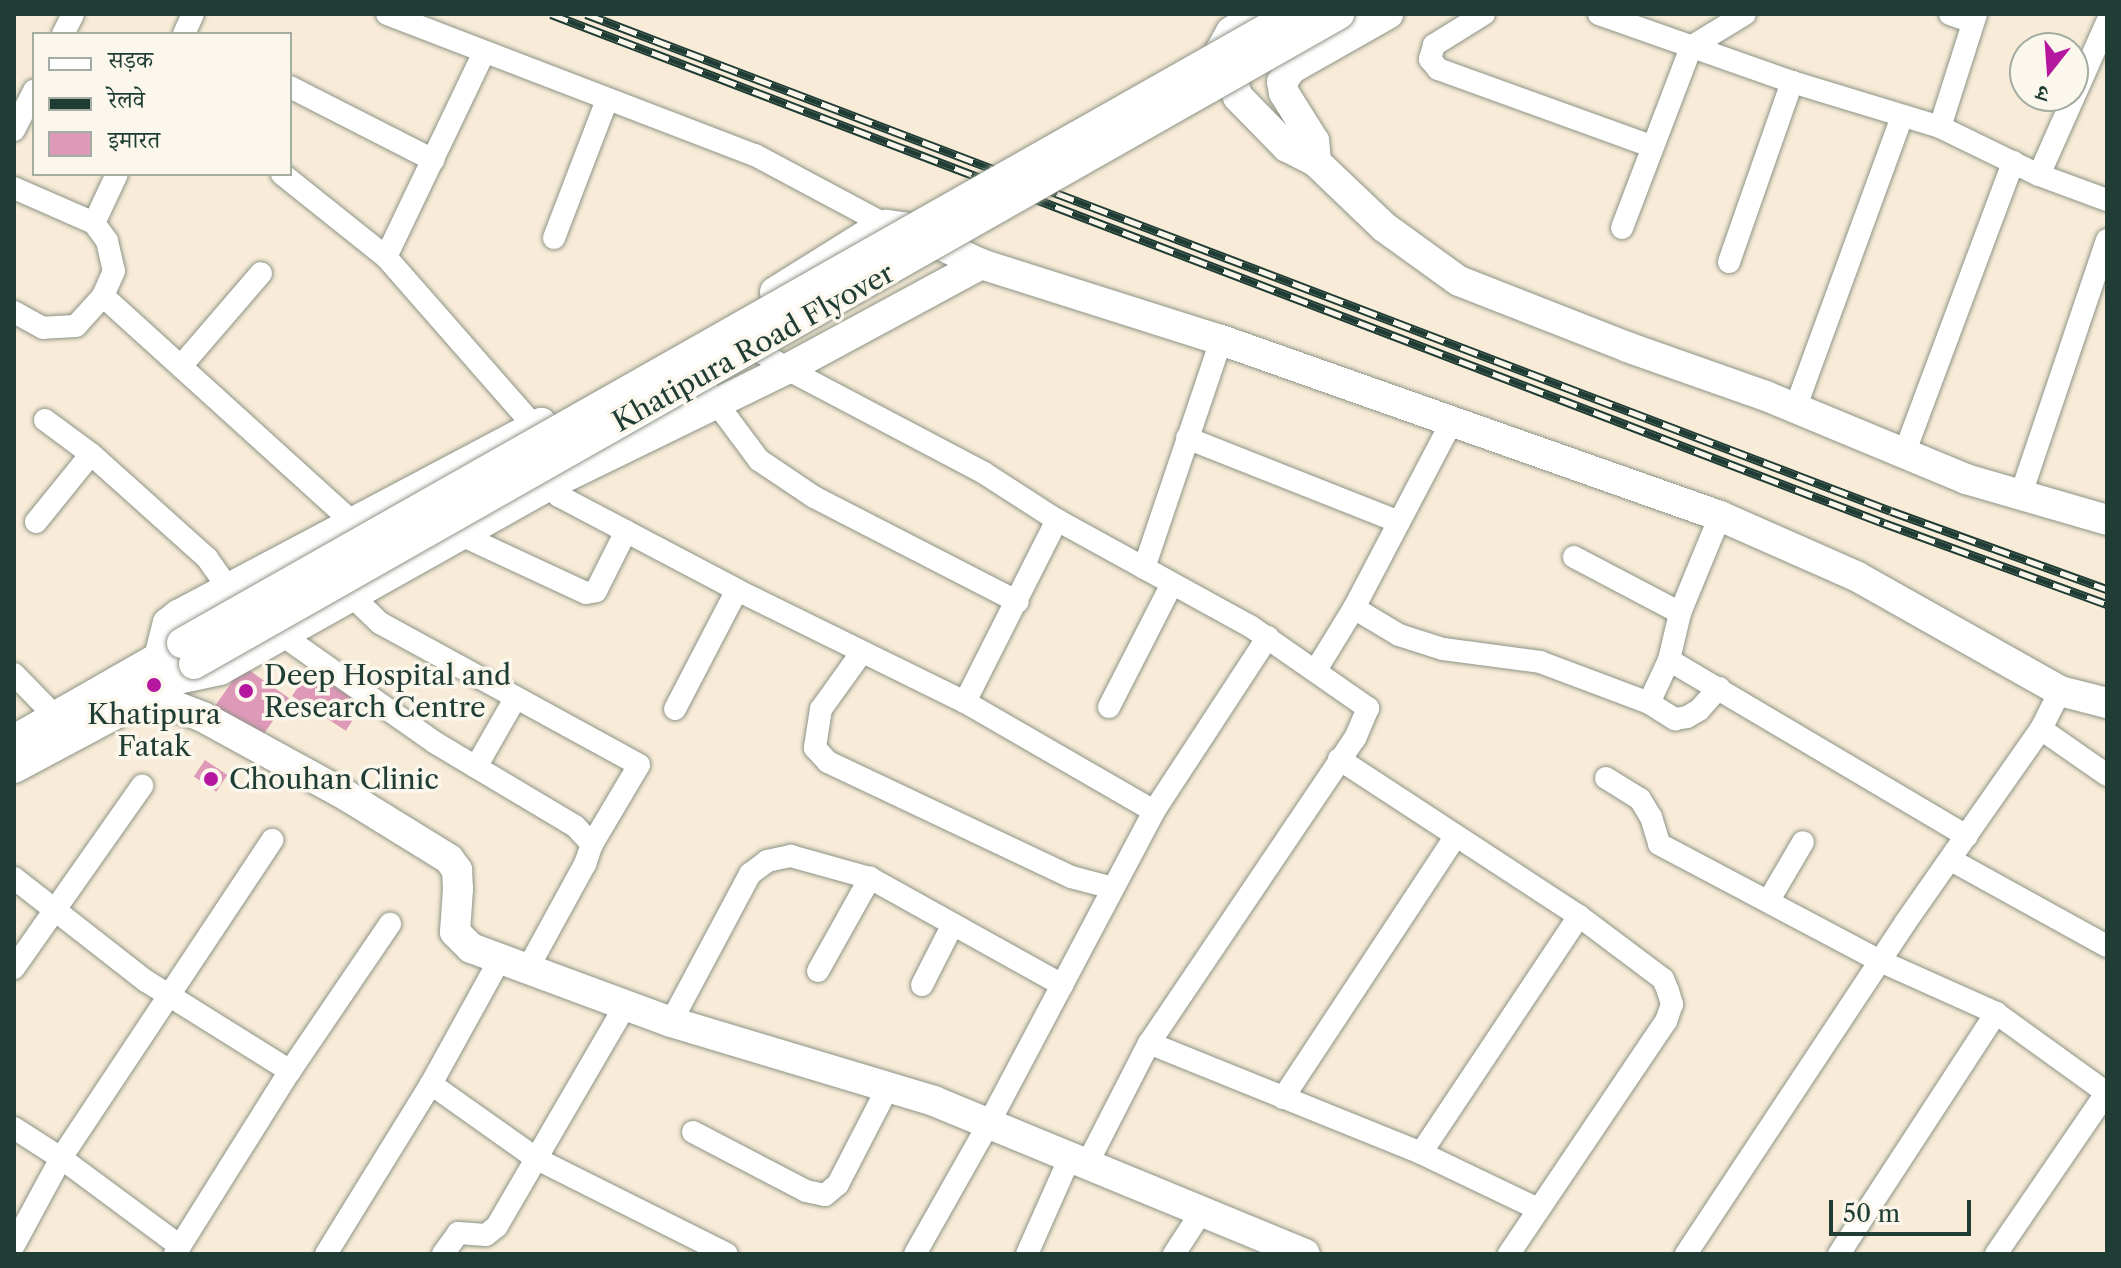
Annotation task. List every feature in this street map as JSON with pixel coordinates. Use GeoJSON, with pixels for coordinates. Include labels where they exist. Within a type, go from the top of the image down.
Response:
{"type":"FeatureCollection","features":[{"type":"Feature","properties":{"kind":"street"},"geometry":{"type":"LineString","coordinates":[[64,32],[73,14]]}},
{"type":"Feature","properties":{"kind":"street"},"geometry":{"type":"LineString","coordinates":[[387,14],[755,155],[886,225],[903,227],[981,264],[1221,340],[1720,516],[1856,576],[2060,691],[2107,703]]}},
{"type":"Feature","properties":{"kind":"street"},"geometry":{"type":"LineString","coordinates":[[1257,14],[1231,32],[1221,50],[1238,97],[1287,147],[1316,162],[1384,227],[1459,281],[1795,409],[1966,479],[2107,520]]}},
{"type":"Feature","properties":{"kind":"street","name":"Khatipura Road Flyover"},"geometry":{"type":"LineString","coordinates":[[170,668],[1293,14]]}},
{"type":"Feature","properties":{"kind":"street","name":"Khatipura Road Flyover"},"geometry":{"type":"LineString","coordinates":[[170,668],[1339,14]]}},
{"type":"Feature","properties":{"kind":"street"},"geometry":{"type":"LineString","coordinates":[[1316,162],[1314,141],[1284,93],[1282,82],[1291,69],[1388,14]]}},
{"type":"Feature","properties":{"kind":"street"},"geometry":{"type":"LineString","coordinates":[[1484,14],[1434,45],[1430,59],[1438,69],[1651,146]]}},
{"type":"Feature","properties":{"kind":"street"},"geometry":{"type":"LineString","coordinates":[[1599,14],[1792,82],[1940,127],[2039,175],[2107,200]]}},
{"type":"Feature","properties":{"kind":"street"},"geometry":{"type":"LineString","coordinates":[[1622,228],[1691,47],[1745,14]]}},
{"type":"Feature","properties":{"kind":"street"},"geometry":{"type":"LineString","coordinates":[[1940,127],[1974,18],[1950,14]]}},
{"type":"Feature","properties":{"kind":"street"},"geometry":{"type":"LineString","coordinates":[[2039,175],[2107,24]]}},
{"type":"Feature","properties":{"kind":"street"},"geometry":{"type":"LineString","coordinates":[[386,257],[484,52]]}},
{"type":"Feature","properties":{"kind":"street"},"geometry":{"type":"LineString","coordinates":[[1729,262],[1792,82]]}},
{"type":"Feature","properties":{"kind":"street"},"geometry":{"type":"LineString","coordinates":[[292,88],[433,160]]}},
{"type":"Feature","properties":{"kind":"street"},"geometry":{"type":"LineString","coordinates":[[14,130],[32,95]]}},
{"type":"Feature","properties":{"kind":"street"},"geometry":{"type":"LineString","coordinates":[[554,238],[607,100]]}},
{"type":"Feature","properties":{"kind":"street"},"geometry":{"type":"LineString","coordinates":[[1795,409],[1902,116]]}},
{"type":"Feature","properties":{"kind":"street"},"geometry":{"type":"LineString","coordinates":[[1904,454],[2013,162]]}},
{"type":"Feature","properties":{"kind":"street"},"geometry":{"type":"LineString","coordinates":[[94,223],[116,176]]}},
{"type":"Feature","properties":{"kind":"street"},"geometry":{"type":"LineString","coordinates":[[285,176],[386,257],[534,426]]}},
{"type":"Feature","properties":{"kind":"street"},"geometry":{"type":"LineString","coordinates":[[14,188],[94,223],[112,255],[114,271],[103,296],[76,326],[43,328],[14,312]]}},
{"type":"Feature","properties":{"kind":"street"},"geometry":{"type":"LineString","coordinates":[[886,225],[721,326],[228,588],[168,623],[170,668],[203,717],[347,796],[449,859],[457,870],[455,932],[471,948],[671,1022],[888,1087],[989,1123],[1301,1253]]}},
{"type":"Feature","properties":{"kind":"street"},"geometry":{"type":"LineString","coordinates":[[2021,494],[2107,240]]}},
{"type":"Feature","properties":{"kind":"street"},"geometry":{"type":"LineString","coordinates":[[14,740],[56,717],[170,668],[220,670],[354,598],[459,534],[549,485],[715,401],[787,369],[981,264]]}},
{"type":"Feature","properties":{"kind":"street"},"geometry":{"type":"LineString","coordinates":[[182,365],[261,273]]}},
{"type":"Feature","properties":{"kind":"street"},"geometry":{"type":"LineString","coordinates":[[103,296],[352,522]]}},
{"type":"Feature","properties":{"kind":"street"},"geometry":{"type":"LineString","coordinates":[[721,326],[787,369],[984,473],[1057,520],[1268,637],[1368,708],[1355,738],[1149,1043],[1078,1161],[1027,1254]]}},
{"type":"Feature","properties":{"kind":"street"},"geometry":{"type":"LineString","coordinates":[[1144,568],[1221,340]]}},
{"type":"Feature","properties":{"kind":"street"},"geometry":{"type":"LineString","coordinates":[[679,349],[759,460],[814,497],[1018,602]]}},
{"type":"Feature","properties":{"kind":"street"},"geometry":{"type":"LineString","coordinates":[[45,420],[91,454],[207,558],[228,588]]}},
{"type":"Feature","properties":{"kind":"street"},"geometry":{"type":"LineString","coordinates":[[1316,670],[1354,608],[1451,423]]}},
{"type":"Feature","properties":{"kind":"street"},"geometry":{"type":"LineString","coordinates":[[1187,438],[1399,522]]}},
{"type":"Feature","properties":{"kind":"street"},"geometry":{"type":"LineString","coordinates":[[36,522],[91,454]]}},
{"type":"Feature","properties":{"kind":"street"},"geometry":{"type":"LineString","coordinates":[[549,485],[559,496],[737,590],[965,702],[1154,811]]}},
{"type":"Feature","properties":{"kind":"street"},"geometry":{"type":"LineString","coordinates":[[1649,703],[1669,660],[1680,613],[1720,516]]}},
{"type":"Feature","properties":{"kind":"street"},"geometry":{"type":"LineString","coordinates":[[965,702],[1057,520]]}},
{"type":"Feature","properties":{"kind":"street"},"geometry":{"type":"LineString","coordinates":[[459,534],[586,593],[596,591],[626,531]]}},
{"type":"Feature","properties":{"kind":"street"},"geometry":{"type":"LineString","coordinates":[[1574,557],[1680,613]]}},
{"type":"Feature","properties":{"kind":"street"},"geometry":{"type":"LineString","coordinates":[[1109,707],[1172,584]]}},
{"type":"Feature","properties":{"kind":"street"},"geometry":{"type":"LineString","coordinates":[[675,709],[737,590]]}},
{"type":"Feature","properties":{"kind":"street"},"geometry":{"type":"LineString","coordinates":[[326,1254],[431,1084],[585,864],[592,844],[639,765],[380,623],[354,598]]}},
{"type":"Feature","properties":{"kind":"street"},"geometry":{"type":"LineString","coordinates":[[1354,608],[1414,639],[1443,649],[1540,662],[1649,703],[1675,719],[1699,710],[1719,688]]}},
{"type":"Feature","properties":{"kind":"street"},"geometry":{"type":"LineString","coordinates":[[282,635],[434,742],[575,826],[592,844]]}},
{"type":"Feature","properties":{"kind":"street"},"geometry":{"type":"LineString","coordinates":[[915,1254],[989,1123],[1154,811],[1268,637]]}},
{"type":"Feature","properties":{"kind":"street"},"geometry":{"type":"LineString","coordinates":[[862,652],[821,709],[815,748],[828,762],[1071,877],[1113,888]]}},
{"type":"Feature","properties":{"kind":"street"},"geometry":{"type":"LineString","coordinates":[[1669,660],[1967,836]]}},
{"type":"Feature","properties":{"kind":"street"},"geometry":{"type":"LineString","coordinates":[[14,768],[170,668]]}},
{"type":"Feature","properties":{"kind":"street"},"geometry":{"type":"LineString","coordinates":[[14,674],[56,717]]}},
{"type":"Feature","properties":{"kind":"street"},"geometry":{"type":"LineString","coordinates":[[1698,1250],[1880,961],[2041,729],[2060,691]]}},
{"type":"Feature","properties":{"kind":"street"},"geometry":{"type":"LineString","coordinates":[[476,767],[515,699]]}},
{"type":"Feature","properties":{"kind":"street"},"geometry":{"type":"LineString","coordinates":[[2041,729],[2107,775]]}},
{"type":"Feature","properties":{"kind":"street"},"geometry":{"type":"LineString","coordinates":[[1339,759],[1579,916],[1663,979],[1672,1004],[1666,1021],[1509,1254]]}},
{"type":"Feature","properties":{"kind":"street"},"geometry":{"type":"LineString","coordinates":[[1606,778],[1640,799],[1651,817],[1659,844],[1880,961],[1996,1013],[2107,1092],[1996,1254]]}},
{"type":"Feature","properties":{"kind":"street"},"geometry":{"type":"LineString","coordinates":[[14,968],[142,786]]}},
{"type":"Feature","properties":{"kind":"street"},"geometry":{"type":"LineString","coordinates":[[1283,1098],[1456,836]]}},
{"type":"Feature","properties":{"kind":"street"},"geometry":{"type":"LineString","coordinates":[[14,1245],[61,1158],[272,840]]}},
{"type":"Feature","properties":{"kind":"street"},"geometry":{"type":"LineString","coordinates":[[1769,900],[1803,842]]}},
{"type":"Feature","properties":{"kind":"street"},"geometry":{"type":"LineString","coordinates":[[671,1022],[750,874],[767,861],[791,856],[870,878],[1062,985]]}},
{"type":"Feature","properties":{"kind":"street"},"geometry":{"type":"LineString","coordinates":[[1951,860],[2107,946]]}},
{"type":"Feature","properties":{"kind":"street"},"geometry":{"type":"LineString","coordinates":[[14,878],[170,997],[290,1071]]}},
{"type":"Feature","properties":{"kind":"street"},"geometry":{"type":"LineString","coordinates":[[818,971],[870,878]]}},
{"type":"Feature","properties":{"kind":"street"},"geometry":{"type":"LineString","coordinates":[[1421,1153],[1579,916]]}},
{"type":"Feature","properties":{"kind":"street"},"geometry":{"type":"LineString","coordinates":[[14,1128],[61,1158],[177,1250],[290,1071],[390,924]]}},
{"type":"Feature","properties":{"kind":"street"},"geometry":{"type":"LineString","coordinates":[[922,985],[953,924]]}},
{"type":"Feature","properties":{"kind":"street"},"geometry":{"type":"LineString","coordinates":[[443,1254],[458,1233],[486,1235],[497,1226],[625,1006]]}},
{"type":"Feature","properties":{"kind":"street"},"geometry":{"type":"LineString","coordinates":[[1839,1254],[1996,1013]]}},
{"type":"Feature","properties":{"kind":"street"},"geometry":{"type":"LineString","coordinates":[[1149,1043],[1421,1153],[1538,1209]]}},
{"type":"Feature","properties":{"kind":"street"},"geometry":{"type":"LineString","coordinates":[[431,1084],[537,1159],[727,1254]]}},
{"type":"Feature","properties":{"kind":"street"},"geometry":{"type":"LineString","coordinates":[[693,1132],[806,1191],[825,1195],[838,1184],[888,1087]]}},
{"type":"Feature","properties":{"kind":"street"},"geometry":{"type":"LineString","coordinates":[[1174,1254],[1202,1211]]}},
{"type":"Feature","properties":{"kind":"building"},"geometry":{"type":"Polygon","coordinates":[[[243,666],[289,698],[258,742],[212,710],[243,666]]]}},
{"type":"Feature","properties":{"kind":"building"},"geometry":{"type":"Polygon","coordinates":[[[309,670],[363,705],[346,731],[292,696],[309,670]]]}},
{"type":"Feature","properties":{"kind":"building"},"geometry":{"type":"Polygon","coordinates":[[[205,760],[227,775],[216,792],[194,777],[205,760]]]}},
{"type":"Feature","properties":{"kind":"railway"},"geometry":{"type":"LineString","coordinates":[[551,14],[1884,523],[2107,604]]}},
{"type":"Feature","properties":{"kind":"railway"},"geometry":{"type":"LineString","coordinates":[[586,14],[1891,511],[2107,589]]}},
{"type":"Feature","properties":{"kind":"place","name":"Khatipura Fatak"},"geometry":{"type":"Point","coordinates":[154,685]}},
{"type":"Feature","properties":{"kind":"place","name":"Deep Hospital and Research Centre"},"geometry":{"type":"Point","coordinates":[246,691]}},
{"type":"Feature","properties":{"kind":"place","name":"Chouhan Clinic"},"geometry":{"type":"Point","coordinates":[211,779]}}]}
